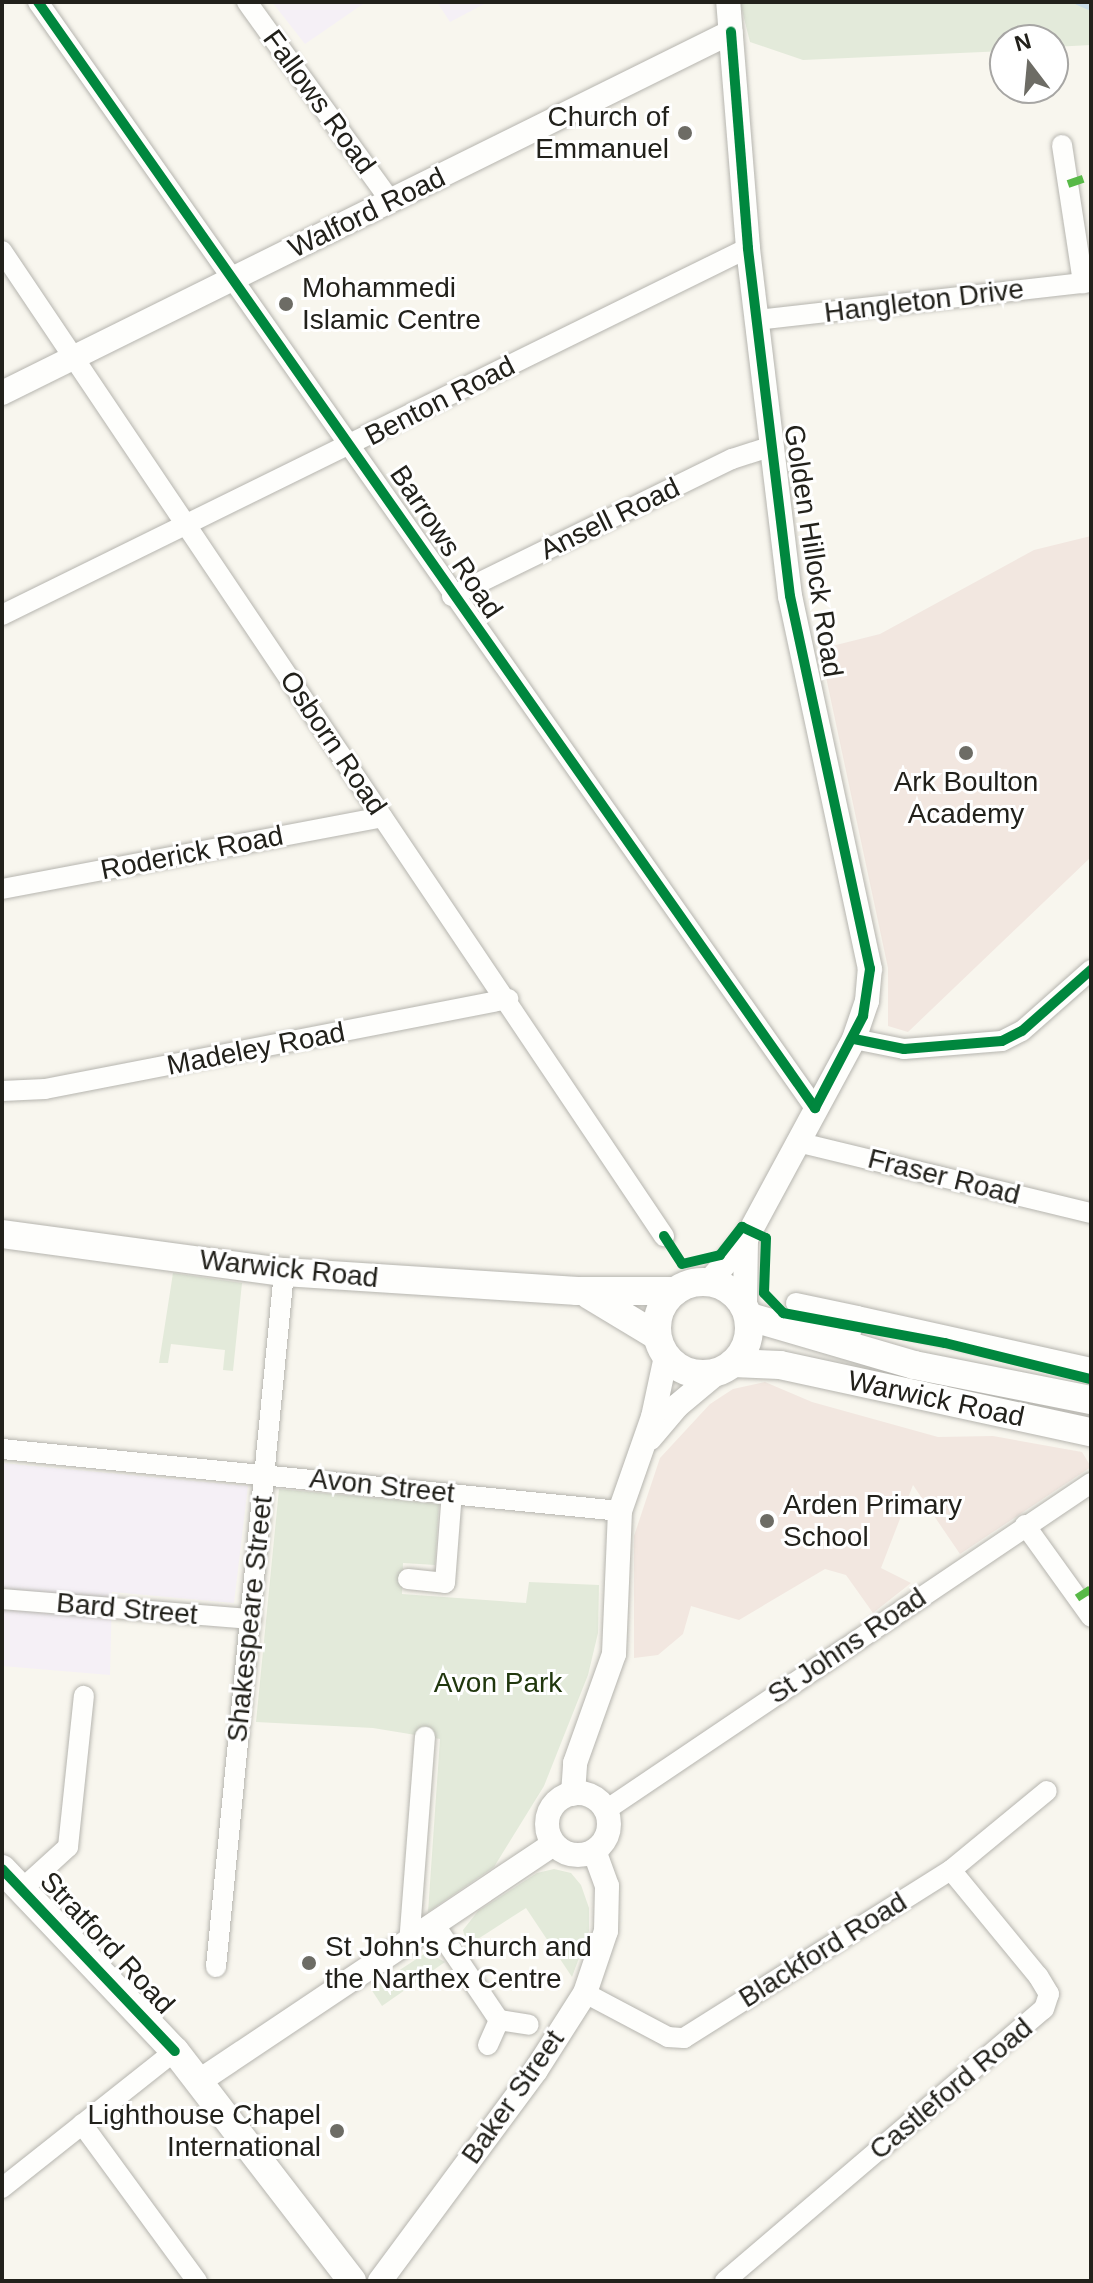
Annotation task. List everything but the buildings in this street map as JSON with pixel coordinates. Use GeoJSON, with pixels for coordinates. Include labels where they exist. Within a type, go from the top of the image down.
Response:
{"type":"FeatureCollection","features":[{"type":"Feature","properties":{"kind":"highway","name":"Warwick Road"},"geometry":{"type":"LineString","coordinates":[[2,1234],[284,1272],[577,1291],[675,1291]]}},
{"type":"Feature","properties":{"kind":"highway"},"geometry":{"type":"LineString","coordinates":[[710,1281],[734,1291],[747,1310],[743,1349],[726,1367],[684,1372],[661,1348],[659,1317],[675,1291],[710,1281]]}},
{"type":"Feature","properties":{"kind":"highway","name":"Warwick Road"},"geometry":{"type":"LineString","coordinates":[[577,1291],[605,1301],[661,1348]]}},
{"type":"Feature","properties":{"kind":"highway","name":"Warwick Road"},"geometry":{"type":"LineString","coordinates":[[747,1310],[845,1347],[1091,1400]]}},
{"type":"Feature","properties":{"kind":"highway","name":"Warwick Road"},"geometry":{"type":"LineString","coordinates":[[726,1367],[780,1365],[1091,1432]]}},
{"type":"Feature","properties":{"kind":"highway","name":"Stratford Road"},"geometry":{"type":"LineString","coordinates":[[2,1869],[201,2080],[352,2281]]}},
{"type":"Feature","properties":{"kind":"main road","name":"Golden Hillock Road"},"geometry":{"type":"LineString","coordinates":[[710,1281],[746,1239],[854,1039],[867,1001],[870,969],[790,596],[748,248],[728,2]]}},
{"type":"Feature","properties":{"kind":"main road","name":"Walford Road"},"geometry":{"type":"LineString","coordinates":[[2,393],[731,32]]}},
{"type":"Feature","properties":{"kind":"main road","name":"Golden Hillock Road"},"geometry":{"type":"LineString","coordinates":[[746,1239],[747,1310]]}},
{"type":"Feature","properties":{"kind":"main road"},"geometry":{"type":"LineString","coordinates":[[573,1794],[575,1763],[614,1654],[620,1511],[641,1449],[661,1348]]}},
{"type":"Feature","properties":{"kind":"main road"},"geometry":{"type":"LineString","coordinates":[[641,1449],[677,1406],[726,1367]]}},
{"type":"Feature","properties":{"kind":"main road"},"geometry":{"type":"LineString","coordinates":[[573,1794],[592,1797],[606,1810],[609,1828],[594,1851],[577,1855],[553,1844],[549,1813],[573,1794]]}},
{"type":"Feature","properties":{"kind":"main road"},"geometry":{"type":"LineString","coordinates":[[201,2080],[436,1927],[553,1844]]}},
{"type":"Feature","properties":{"kind":"main road","name":"Baker Street"},"geometry":{"type":"LineString","coordinates":[[380,2281],[536,2070],[585,1993],[606,1931],[607,1886],[594,1851]]}},
{"type":"Feature","properties":{"kind":"street","name":"Barrows Road"},"geometry":{"type":"LineString","coordinates":[[38,2],[452,596],[815,1108]]}},
{"type":"Feature","properties":{"kind":"street","name":"Fallows Road"},"geometry":{"type":"LineString","coordinates":[[247,2],[391,202]]}},
{"type":"Feature","properties":{"kind":"street"},"geometry":{"type":"LineString","coordinates":[[1062,145],[1087,283]]}},
{"type":"Feature","properties":{"kind":"street","name":"Benton Road"},"geometry":{"type":"LineString","coordinates":[[2,615],[748,248]]}},
{"type":"Feature","properties":{"kind":"street","name":"Osborn Road"},"geometry":{"type":"LineString","coordinates":[[2,251],[72,359],[508,999],[624,1189],[664,1236]]}},
{"type":"Feature","properties":{"kind":"street","name":"Hangleton Drive"},"geometry":{"type":"LineString","coordinates":[[757,320],[1087,283]]}},
{"type":"Feature","properties":{"kind":"street","name":"Ansell Road"},"geometry":{"type":"LineString","coordinates":[[452,596],[732,459],[770,447]]}},
{"type":"Feature","properties":{"kind":"street","name":"Roderick Road"},"geometry":{"type":"LineString","coordinates":[[2,889],[382,817]]}},
{"type":"Feature","properties":{"kind":"street"},"geometry":{"type":"LineString","coordinates":[[854,1039],[904,1049],[1002,1041],[1022,1031],[1091,970]]}},
{"type":"Feature","properties":{"kind":"street","name":"Madeley Road"},"geometry":{"type":"LineString","coordinates":[[2,1091],[45,1089],[508,999]]}},
{"type":"Feature","properties":{"kind":"street","name":"Fraser Road"},"geometry":{"type":"LineString","coordinates":[[797,1142],[1091,1213]]}},
{"type":"Feature","properties":{"kind":"street","name":"Shakespeare Street"},"geometry":{"type":"LineString","coordinates":[[216,1967],[284,1272]]}},
{"type":"Feature","properties":{"kind":"street"},"geometry":{"type":"LineString","coordinates":[[796,1303],[1091,1368]]}},
{"type":"Feature","properties":{"kind":"street"},"geometry":{"type":"LineString","coordinates":[[845,1347],[857,1316]]}},
{"type":"Feature","properties":{"kind":"street","name":"Avon Street"},"geometry":{"type":"LineString","coordinates":[[2,1449],[620,1511]]}},
{"type":"Feature","properties":{"kind":"street","name":"St Johns Road"},"geometry":{"type":"LineString","coordinates":[[606,1810],[1091,1483]]}},
{"type":"Feature","properties":{"kind":"street"},"geometry":{"type":"LineString","coordinates":[[408,1579],[445,1583],[452,1493]]}},
{"type":"Feature","properties":{"kind":"street"},"geometry":{"type":"LineString","coordinates":[[1025,1525],[1091,1617]]}},
{"type":"Feature","properties":{"kind":"street","name":"Bard Street"},"geometry":{"type":"LineString","coordinates":[[2,1599],[251,1619]]}},
{"type":"Feature","properties":{"kind":"street"},"geometry":{"type":"LineString","coordinates":[[23,1888],[68,1847],[84,1696]]}},
{"type":"Feature","properties":{"kind":"street"},"geometry":{"type":"LineString","coordinates":[[409,1944],[425,1737]]}},
{"type":"Feature","properties":{"kind":"street","name":"Blackford Road"},"geometry":{"type":"LineString","coordinates":[[585,1993],[668,2037],[684,2038],[951,1870],[1047,1791]]}},
{"type":"Feature","properties":{"kind":"street","name":"Castleford Road"},"geometry":{"type":"LineString","coordinates":[[725,2281],[1044,2009],[1049,1994],[1038,1976],[951,1870]]}},
{"type":"Feature","properties":{"kind":"street"},"geometry":{"type":"LineString","coordinates":[[436,1927],[499,2020],[529,2025]]}},
{"type":"Feature","properties":{"kind":"street"},"geometry":{"type":"LineString","coordinates":[[488,2045],[499,2020]]}},
{"type":"Feature","properties":{"kind":"street"},"geometry":{"type":"LineString","coordinates":[[2,2188],[175,2051]]}},
{"type":"Feature","properties":{"kind":"street"},"geometry":{"type":"LineString","coordinates":[[82,2124],[197,2281]]}},
{"type":"Feature","properties":{"kind":"shaded area"},"geometry":{"type":"Polygon","coordinates":[[[272,2],[366,2],[305,44],[272,2]]]}},
{"type":"Feature","properties":{"kind":"shaded area"},"geometry":{"type":"Polygon","coordinates":[[[437,2],[488,2],[450,22],[437,2]]]}},
{"type":"Feature","properties":{"kind":"shaded area","name":"Ark Boulton Academy"},"geometry":{"type":"Polygon","coordinates":[[[1091,536],[1091,857],[908,1032],[888,1026],[888,968],[820,649],[880,634],[1034,550],[1091,536]]]}},
{"type":"Feature","properties":{"kind":"shaded area","name":"Arden Primary School"},"geometry":{"type":"Polygon","coordinates":[[[765,1382],[812,1402],[938,1437],[993,1436],[1082,1452],[1091,1467],[960,1554],[913,1485],[881,1568],[911,1583],[873,1613],[846,1575],[825,1569],[739,1620],[691,1606],[683,1634],[658,1655],[634,1658],[634,1536],[660,1458],[710,1404],[733,1389],[765,1382]]]}},
{"type":"Feature","properties":{"kind":"shaded area"},"geometry":{"type":"Polygon","coordinates":[[[2,1463],[248,1486],[234,1603],[112,1592],[110,1675],[2,1666],[2,1463]]]}},
{"type":"Feature","properties":{"kind":"green space"},"geometry":{"type":"Polygon","coordinates":[[[740,2],[1091,2],[1091,45],[1069,46],[1069,24],[989,24],[989,52],[803,60],[750,42],[740,2]]]}},
{"type":"Feature","properties":{"kind":"green space"},"geometry":{"type":"Polygon","coordinates":[[[173,1273],[242,1283],[233,1371],[223,1370],[225,1350],[171,1344],[168,1363],[159,1363],[173,1273]]]}},
{"type":"Feature","properties":{"kind":"green space","name":"Avon Park"},"geometry":{"type":"Polygon","coordinates":[[[279,1489],[439,1504],[435,1565],[403,1563],[402,1594],[526,1603],[529,1582],[599,1585],[598,1633],[588,1675],[544,1786],[494,1867],[428,1912],[440,1739],[373,1728],[256,1722],[279,1489]]]}},
{"type":"Feature","properties":{"kind":"green space"},"geometry":{"type":"Polygon","coordinates":[[[554,1869],[571,1873],[581,1885],[589,1908],[589,1931],[572,1977],[526,1908],[467,1946],[463,1930],[478,1911],[537,1873],[554,1869]]]}},
{"type":"Feature","properties":{"kind":"green space"},"geometry":{"type":"Polygon","coordinates":[[[427,1952],[445,1962],[382,2006],[371,1989],[427,1952]]]}},
{"type":"Feature","properties":{"kind":"waterway"},"geometry":{"type":"LineString","coordinates":[[1077,2],[1091,8]]}},
{"type":"Feature","properties":{"kind":"marked path"},"geometry":{"type":"LineString","coordinates":[[1068,184],[1091,176]]}},
{"type":"Feature","properties":{"kind":"marked path"},"geometry":{"type":"LineString","coordinates":[[1077,1598],[1091,1589]]}},
{"type":"Feature","properties":{"kind":"cycle path"},"geometry":{"type":"LineString","coordinates":[[38,2],[815,1108],[863,1016],[870,969],[790,596],[748,248],[731,32]]}},
{"type":"Feature","properties":{"kind":"cycle path"},"geometry":{"type":"LineString","coordinates":[[854,1039],[904,1049],[1002,1041],[1022,1031],[1091,970]]}},
{"type":"Feature","properties":{"kind":"cycle path"},"geometry":{"type":"LineString","coordinates":[[664,1236],[682,1264],[720,1255],[742,1227],[766,1238],[764,1293],[783,1313],[945,1343],[1091,1379]]}},
{"type":"Feature","properties":{"kind":"cycle path"},"geometry":{"type":"LineString","coordinates":[[2,1869],[175,2051]]}},
{"type":"Feature","properties":{"kind":"place","name":"Church of Emmanuel"},"geometry":{"type":"Point","coordinates":[685,133]}},
{"type":"Feature","properties":{"kind":"place","name":"Mohammedi Islamic Centre"},"geometry":{"type":"Point","coordinates":[286,304]}},
{"type":"Feature","properties":{"kind":"place","name":"Ark Boulton Academy"},"geometry":{"type":"Point","coordinates":[966,753]}},
{"type":"Feature","properties":{"kind":"place","name":"Arden Primary School"},"geometry":{"type":"Point","coordinates":[767,1521]}},
{"type":"Feature","properties":{"kind":"place","name":"St John's Church and the Narthex Centre"},"geometry":{"type":"Point","coordinates":[309,1963]}},
{"type":"Feature","properties":{"kind":"place","name":"Lighthouse Chapel International"},"geometry":{"type":"Point","coordinates":[337,2131]}}]}
